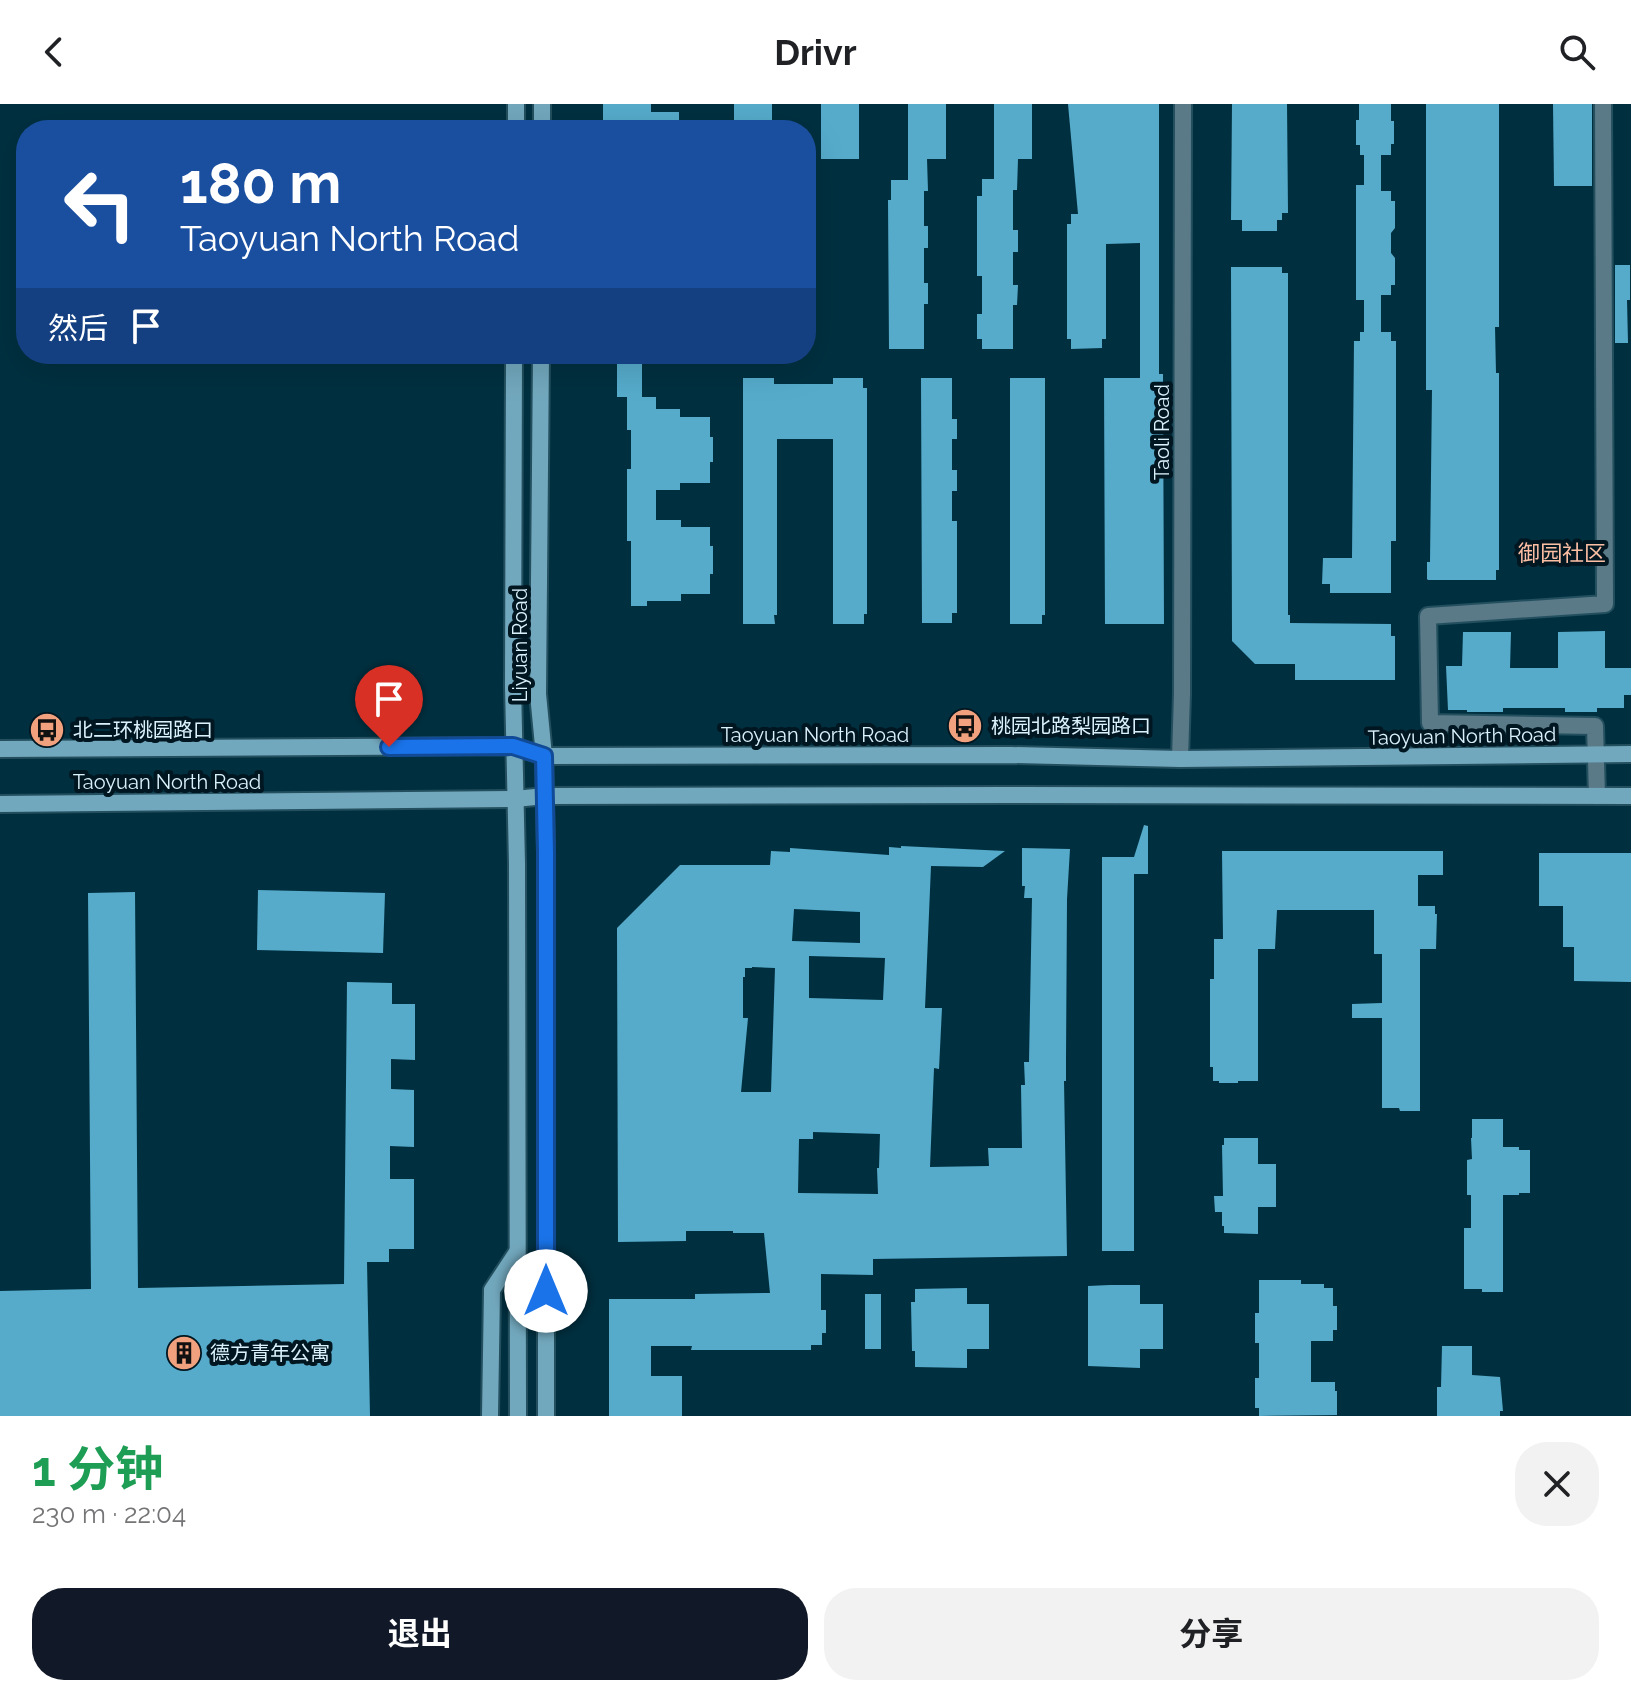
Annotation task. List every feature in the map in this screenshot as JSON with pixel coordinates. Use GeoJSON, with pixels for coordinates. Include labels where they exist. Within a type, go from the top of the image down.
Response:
{"type":"FeatureCollection","features":[{"type":"Feature","properties":{"kind":"main road","name":"Liyuan Road"},"geometry":{"type":"LineString","coordinates":[[514,364],[513,746],[517,864],[518,1416]]}},
{"type":"Feature","properties":{"kind":"main road","name":"Liyuan Road"},"geometry":{"type":"LineString","coordinates":[[541,364],[538,694],[545,796],[546,1416]]}},
{"type":"Feature","properties":{"kind":"main road","name":"Taoyuan North Road"},"geometry":{"type":"LineString","coordinates":[[0,749],[513,746],[544,756],[1011,755],[1180,759],[1631,754]]}},
{"type":"Feature","properties":{"kind":"main road","name":"Taoyuan North Road"},"geometry":{"type":"LineString","coordinates":[[0,804],[515,799],[545,796],[1631,796]]}},
{"type":"Feature","properties":{"kind":"main road"},"geometry":{"type":"LineString","coordinates":[[490,1416],[492,1290],[517,1250]]}},
{"type":"Feature","properties":{"kind":"street","name":"Taoli Road"},"geometry":{"type":"LineString","coordinates":[[1180,759],[1183,104]]}},
{"type":"Feature","properties":{"kind":"street"},"geometry":{"type":"LineString","coordinates":[[1597,796],[1595,726],[1430,723],[1428,616],[1605,604],[1603,104]]}},
{"type":"Feature","properties":{"kind":"building"},"geometry":{"type":"Polygon","coordinates":[[[603,104],[651,104],[651,112],[679,112],[679,120],[603,120],[603,104]]]}},
{"type":"Feature","properties":{"kind":"building"},"geometry":{"type":"Polygon","coordinates":[[[734,104],[772,104],[772,120],[734,120],[734,104]]]}},
{"type":"Feature","properties":{"kind":"building"},"geometry":{"type":"Polygon","coordinates":[[[821,104],[859,104],[859,159],[821,159],[821,104]]]}},
{"type":"Feature","properties":{"kind":"building"},"geometry":{"type":"Polygon","coordinates":[[[908,104],[946,104],[946,159],[927,159],[928,191],[924,191],[924,226],[928,226],[928,248],[924,248],[924,283],[928,283],[928,304],[924,304],[924,349],[889,349],[888,200],[891,200],[891,180],[908,180],[908,104]]]}},
{"type":"Feature","properties":{"kind":"building"},"geometry":{"type":"Polygon","coordinates":[[[994,104],[1032,104],[1032,159],[1018,159],[1017,190],[1013,190],[1013,230],[1018,230],[1018,252],[1013,252],[1013,285],[1018,285],[1017,305],[1013,305],[1013,349],[982,349],[982,339],[977,339],[977,314],[982,314],[982,276],[977,276],[977,196],[982,196],[982,179],[994,179],[994,104]]]}},
{"type":"Feature","properties":{"kind":"building"},"geometry":{"type":"Polygon","coordinates":[[[1068,104],[1159,104],[1159,374],[1163,374],[1164,624],[1105,624],[1104,378],[1140,378],[1140,243],[1106,244],[1106,339],[1102,339],[1102,348],[1071,349],[1071,339],[1067,339],[1067,224],[1071,224],[1071,214],[1078,214],[1068,104]]]}},
{"type":"Feature","properties":{"kind":"building"},"geometry":{"type":"Polygon","coordinates":[[[1232,104],[1287,104],[1288,213],[1282,213],[1282,220],[1277,220],[1277,231],[1242,231],[1242,220],[1231,220],[1232,104]]]}},
{"type":"Feature","properties":{"kind":"building"},"geometry":{"type":"Polygon","coordinates":[[[1359,104],[1391,104],[1391,121],[1394,121],[1391,155],[1381,155],[1381,191],[1391,191],[1391,201],[1395,201],[1391,253],[1395,258],[1395,285],[1391,285],[1391,295],[1381,295],[1381,332],[1391,332],[1391,341],[1396,341],[1396,541],[1391,541],[1391,593],[1330,593],[1330,584],[1322,584],[1323,558],[1352,558],[1354,341],[1360,341],[1360,332],[1364,332],[1364,300],[1356,300],[1356,185],[1364,185],[1364,155],[1360,155],[1360,145],[1356,145],[1359,104]]]}},
{"type":"Feature","properties":{"kind":"building"},"geometry":{"type":"Polygon","coordinates":[[[1426,104],[1499,104],[1499,327],[1495,327],[1496,373],[1499,373],[1499,570],[1496,570],[1496,580],[1427,579],[1427,562],[1430,562],[1432,390],[1426,390],[1426,104]]]}},
{"type":"Feature","properties":{"kind":"building"},"geometry":{"type":"Polygon","coordinates":[[[1553,104],[1592,104],[1592,186],[1554,186],[1553,104]]]}},
{"type":"Feature","properties":{"kind":"building"},"geometry":{"type":"Polygon","coordinates":[[[1615,265],[1630,265],[1628,343],[1615,343],[1615,265]]]}},
{"type":"Feature","properties":{"kind":"building"},"geometry":{"type":"Polygon","coordinates":[[[1231,267],[1282,267],[1282,273],[1288,273],[1290,623],[1391,624],[1391,636],[1395,636],[1395,680],[1295,680],[1295,664],[1255,664],[1232,641],[1231,267]]]}},
{"type":"Feature","properties":{"kind":"building"},"geometry":{"type":"Polygon","coordinates":[[[617,364],[642,364],[642,397],[656,397],[656,409],[680,409],[680,417],[710,417],[713,462],[710,462],[710,483],[680,483],[680,490],[656,490],[656,520],[681,520],[681,527],[710,527],[713,574],[710,574],[710,594],[681,594],[681,601],[647,601],[647,606],[631,606],[627,469],[631,469],[631,430],[627,430],[627,397],[617,397],[617,364]]]}},
{"type":"Feature","properties":{"kind":"building"},"geometry":{"type":"Polygon","coordinates":[[[743,378],[774,378],[774,384],[833,384],[833,378],[863,378],[863,388],[867,388],[867,614],[864,614],[864,624],[833,624],[833,439],[777,439],[777,615],[774,615],[775,624],[743,624],[743,378]]]}},
{"type":"Feature","properties":{"kind":"building"},"geometry":{"type":"Polygon","coordinates":[[[921,378],[952,378],[952,419],[957,419],[957,439],[952,439],[952,470],[957,470],[957,491],[952,491],[952,521],[957,521],[957,613],[952,613],[952,623],[922,623],[921,378]]]}},
{"type":"Feature","properties":{"kind":"building"},"geometry":{"type":"Polygon","coordinates":[[[1010,378],[1045,378],[1045,615],[1042,615],[1042,624],[1010,624],[1010,378]]]}},
{"type":"Feature","properties":{"kind":"building"},"geometry":{"type":"Polygon","coordinates":[[[1605,631],[1605,668],[1631,668],[1631,695],[1624,695],[1624,708],[1597,708],[1597,712],[1565,712],[1565,708],[1503,708],[1503,712],[1448,710],[1446,666],[1462,666],[1463,632],[1511,632],[1510,668],[1558,668],[1558,632],[1605,631]]]}},
{"type":"Feature","properties":{"kind":"building"},"geometry":{"type":"Polygon","coordinates":[[[1144,825],[1148,826],[1148,874],[1134,874],[1134,1251],[1102,1251],[1102,857],[1134,857],[1144,825]]]}},
{"type":"Feature","properties":{"kind":"building"},"geometry":{"type":"Polygon","coordinates":[[[889,847],[1005,851],[983,867],[931,866],[925,1008],[942,1008],[939,1069],[934,1068],[930,1167],[989,1166],[988,1148],[1022,1148],[1021,1085],[1025,1085],[1024,1062],[1029,1062],[1032,898],[1024,898],[1022,848],[1070,849],[1064,1081],[1067,1256],[873,1259],[873,1275],[821,1274],[821,1310],[826,1310],[826,1333],[822,1333],[822,1345],[811,1345],[811,1350],[691,1350],[692,1346],[651,1346],[651,1376],[682,1376],[682,1416],[609,1416],[609,1299],[695,1299],[695,1294],[770,1293],[764,1233],[686,1231],[686,1241],[618,1242],[617,928],[680,865],[770,865],[771,851],[790,852],[790,848],[889,855],[889,847]],[[794,909],[792,941],[860,943],[860,912],[794,909]],[[809,956],[809,998],[883,1000],[885,958],[809,956]],[[745,968],[743,977],[743,1018],[748,1018],[741,1092],[771,1092],[775,968],[745,968]],[[813,1132],[813,1139],[799,1139],[798,1193],[878,1194],[880,1134],[813,1132]]]}},
{"type":"Feature","properties":{"kind":"building"},"geometry":{"type":"Polygon","coordinates":[[[1222,851],[1443,851],[1443,875],[1418,875],[1418,906],[1435,906],[1437,914],[1436,949],[1420,949],[1420,1111],[1382,1108],[1382,1018],[1352,1018],[1352,1004],[1382,1003],[1382,954],[1374,954],[1374,910],[1277,910],[1275,949],[1258,949],[1258,1081],[1213,1081],[1213,1067],[1210,1067],[1210,979],[1214,979],[1214,939],[1223,939],[1222,851]]]}},
{"type":"Feature","properties":{"kind":"building"},"geometry":{"type":"Polygon","coordinates":[[[1539,853],[1631,853],[1631,982],[1574,981],[1574,947],[1563,947],[1563,906],[1539,906],[1539,853]]]}},
{"type":"Feature","properties":{"kind":"building"},"geometry":{"type":"Polygon","coordinates":[[[258,890],[385,893],[383,953],[257,950],[258,890]]]}},
{"type":"Feature","properties":{"kind":"building"},"geometry":{"type":"Polygon","coordinates":[[[135,892],[138,1288],[344,1284],[347,982],[392,983],[392,1004],[415,1004],[415,1060],[391,1059],[391,1089],[414,1090],[414,1147],[390,1146],[390,1179],[414,1179],[414,1249],[389,1249],[389,1262],[367,1262],[370,1416],[0,1416],[0,1291],[91,1289],[88,893],[135,892]]]}},
{"type":"Feature","properties":{"kind":"building"},"geometry":{"type":"Polygon","coordinates":[[[1472,1119],[1503,1119],[1503,1147],[1530,1150],[1530,1193],[1503,1195],[1503,1292],[1464,1289],[1464,1228],[1471,1228],[1467,1160],[1472,1159],[1472,1119]]]}},
{"type":"Feature","properties":{"kind":"building"},"geometry":{"type":"Polygon","coordinates":[[[1224,1138],[1258,1138],[1258,1164],[1276,1164],[1276,1207],[1258,1207],[1258,1234],[1224,1233],[1222,1212],[1215,1212],[1214,1196],[1223,1196],[1224,1138]]]}},
{"type":"Feature","properties":{"kind":"building"},"geometry":{"type":"Polygon","coordinates":[[[1259,1280],[1301,1280],[1301,1284],[1324,1284],[1324,1288],[1333,1288],[1337,1330],[1333,1330],[1333,1341],[1311,1341],[1311,1382],[1335,1382],[1337,1415],[1259,1416],[1259,1408],[1255,1408],[1259,1343],[1255,1343],[1255,1313],[1259,1313],[1259,1280]]]}},
{"type":"Feature","properties":{"kind":"building"},"geometry":{"type":"Polygon","coordinates":[[[1140,1285],[1140,1304],[1163,1304],[1163,1349],[1140,1349],[1140,1368],[1088,1366],[1088,1286],[1140,1285]]]}},
{"type":"Feature","properties":{"kind":"building"},"geometry":{"type":"Polygon","coordinates":[[[967,1288],[967,1304],[989,1304],[989,1349],[967,1349],[967,1368],[915,1367],[911,1302],[915,1302],[915,1289],[967,1288]]]}},
{"type":"Feature","properties":{"kind":"building"},"geometry":{"type":"Polygon","coordinates":[[[865,1294],[881,1294],[881,1349],[865,1349],[865,1294]]]}},
{"type":"Feature","properties":{"kind":"building"},"geometry":{"type":"Polygon","coordinates":[[[1442,1346],[1472,1346],[1472,1375],[1500,1377],[1503,1411],[1500,1411],[1500,1416],[1437,1416],[1442,1346]]]}},
{"type":"Feature","properties":{"kind":"place","name":"桃园北路梨园路口"},"geometry":{"type":"Point","coordinates":[965,726]}},
{"type":"Feature","properties":{"kind":"place","name":"北二环桃园路口"},"geometry":{"type":"Point","coordinates":[47,730]}},
{"type":"Feature","properties":{"kind":"place","name":"德方青年公寓"},"geometry":{"type":"Point","coordinates":[184,1353]}},
{"type":"Feature","properties":{"kind":"district","name":"御园社区"},"geometry":{"type":"Point","coordinates":[1562,553]}},
{"type":"Feature","properties":{"kind":"route"},"geometry":{"type":"LineString","coordinates":[[389,747],[513,746],[544,756],[546,1291]]}}]}
